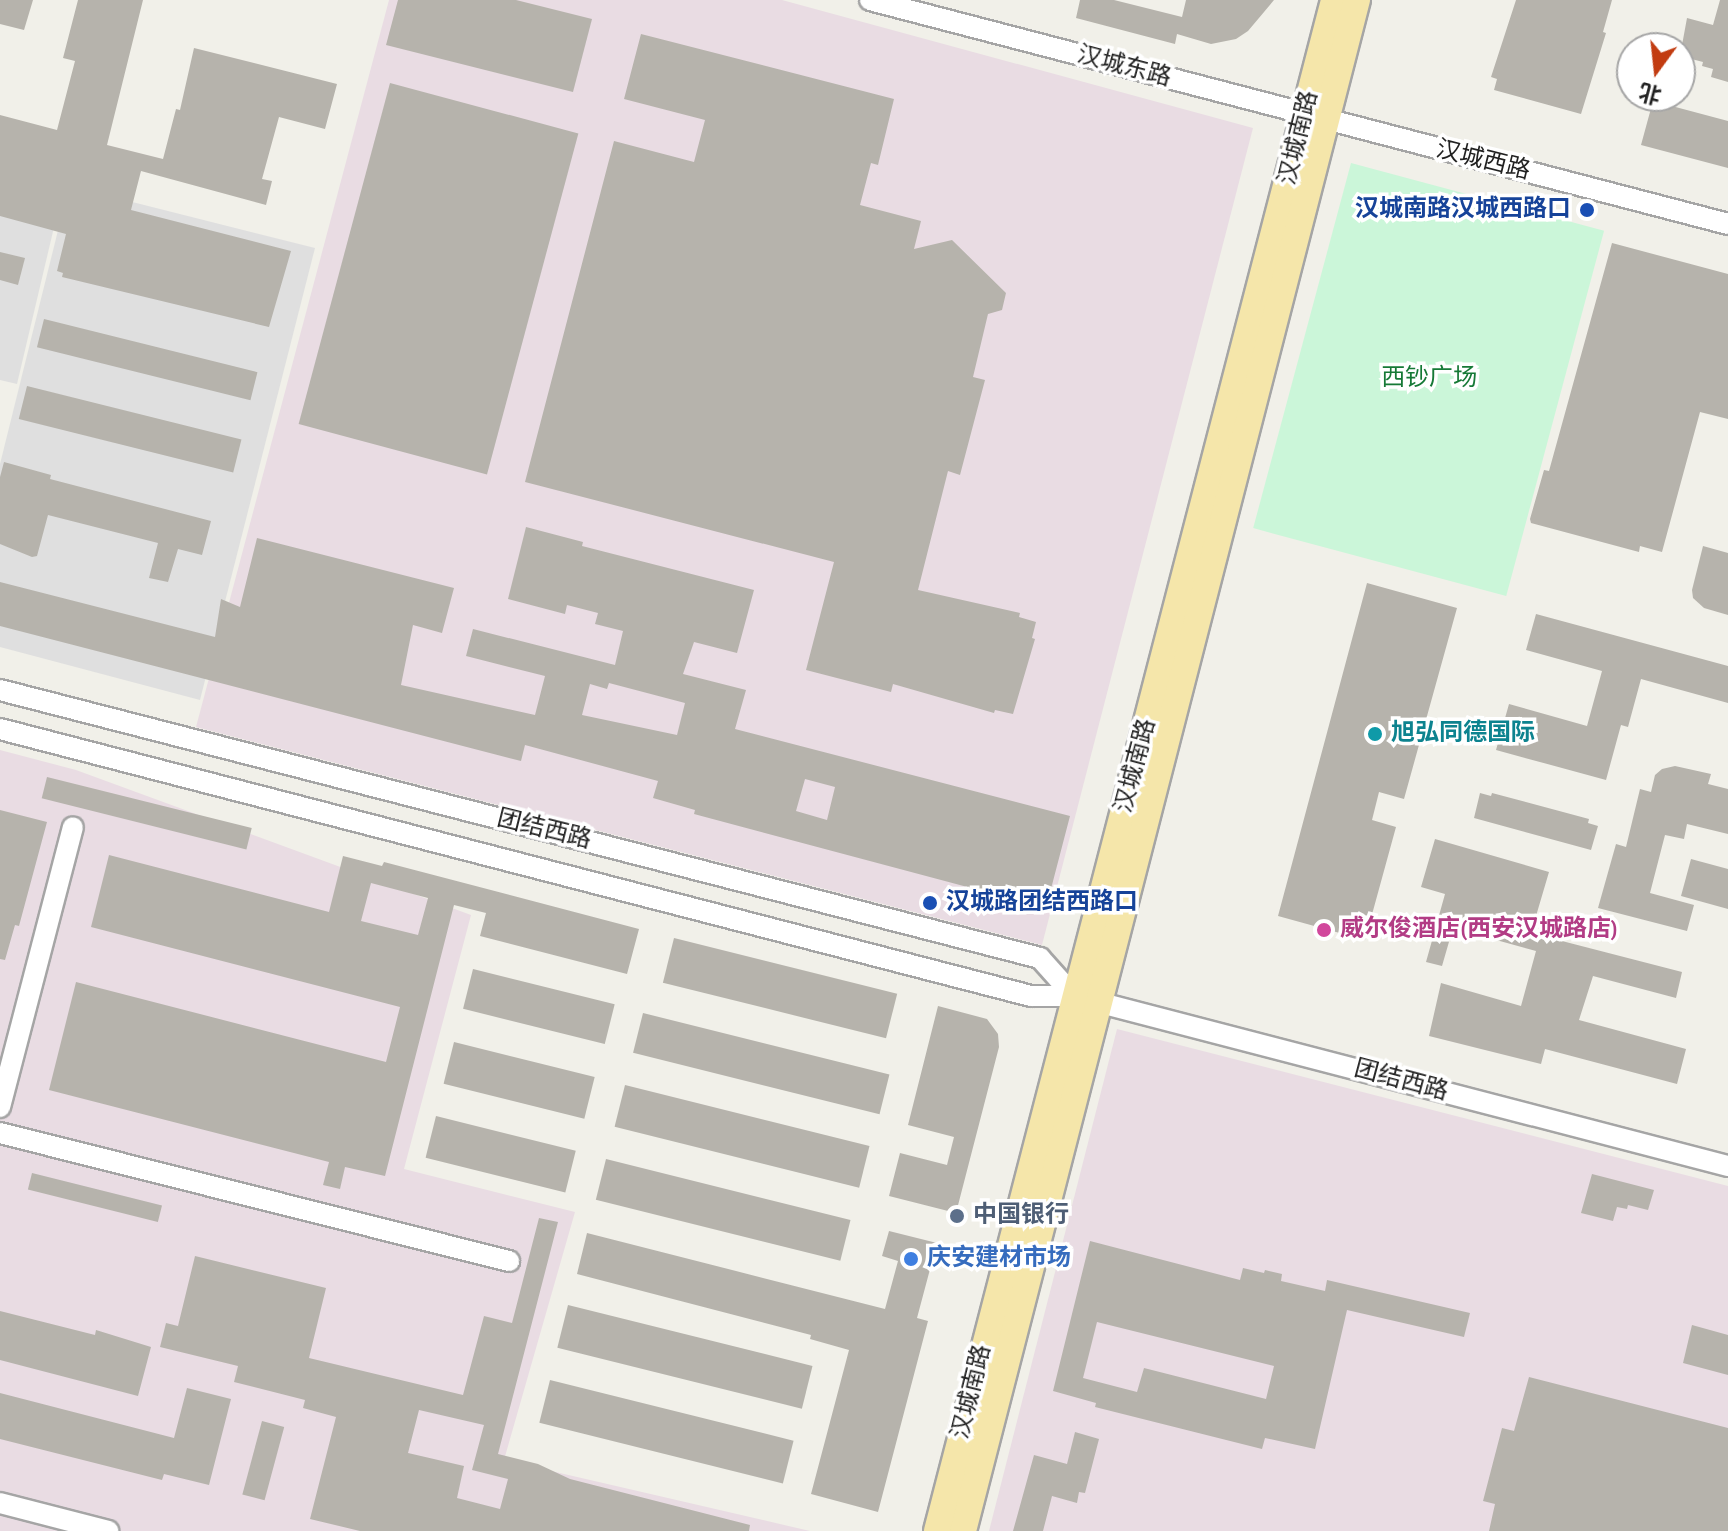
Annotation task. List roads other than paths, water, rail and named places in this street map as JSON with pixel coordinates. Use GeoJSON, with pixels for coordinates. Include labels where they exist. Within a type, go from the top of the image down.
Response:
{"type":"FeatureCollection","features":[{"type":"Feature","properties":{"kind":"main road","name":"汉城南路"},"geometry":{"type":"LineString","coordinates":[[963,1531],[1085,999],[1099,912],[1317,118],[1334,0]]}},
{"type":"Feature","properties":{"kind":"main road","name":"汉城南路"},"geometry":{"type":"LineString","coordinates":[[1317,118],[1332,95],[1357,0]]}},
{"type":"Feature","properties":{"kind":"main road","name":"汉城南路"},"geometry":{"type":"LineString","coordinates":[[937,1531],[1085,999]]}},
{"type":"Feature","properties":{"kind":"street","name":"汉城东路"},"geometry":{"type":"LineString","coordinates":[[870,0],[1377,134]]}},
{"type":"Feature","properties":{"kind":"street","name":"汉城西路"},"geometry":{"type":"LineString","coordinates":[[1377,134],[1728,224]]}},
{"type":"Feature","properties":{"kind":"street","name":"团结西路"},"geometry":{"type":"LineString","coordinates":[[0,690],[1040,958],[1085,999]]}},
{"type":"Feature","properties":{"kind":"street","name":"团结西路"},"geometry":{"type":"LineString","coordinates":[[0,729],[1031,996],[1085,999],[1728,1166]]}},
{"type":"Feature","properties":{"kind":"street"},"geometry":{"type":"LineString","coordinates":[[0,1107],[73,827]]}},
{"type":"Feature","properties":{"kind":"street"},"geometry":{"type":"LineString","coordinates":[[0,1133],[509,1261]]}},
{"type":"Feature","properties":{"kind":"street"},"geometry":{"type":"LineString","coordinates":[[0,1503],[108,1531]]}},
{"type":"Feature","properties":{"kind":"place","name":"汉城南路汉城西路口"},"geometry":{"type":"Point","coordinates":[1587,210]}},
{"type":"Feature","properties":{"kind":"place","name":"旭弘同德国际"},"geometry":{"type":"Point","coordinates":[1375,734]}},
{"type":"Feature","properties":{"kind":"place","name":"汉城路团结西路口"},"geometry":{"type":"Point","coordinates":[930,903]}},
{"type":"Feature","properties":{"kind":"place","name":"威尔俊酒店(西安汉城路店)"},"geometry":{"type":"Point","coordinates":[1324,930]}},
{"type":"Feature","properties":{"kind":"place","name":"中国银行"},"geometry":{"type":"Point","coordinates":[957,1216]}},
{"type":"Feature","properties":{"kind":"place","name":"庆安建材市场"},"geometry":{"type":"Point","coordinates":[911,1259]}},
{"type":"Feature","properties":{"kind":"park label","name":"西钞广场"},"geometry":{"type":"Point","coordinates":[1429,379]}}]}
